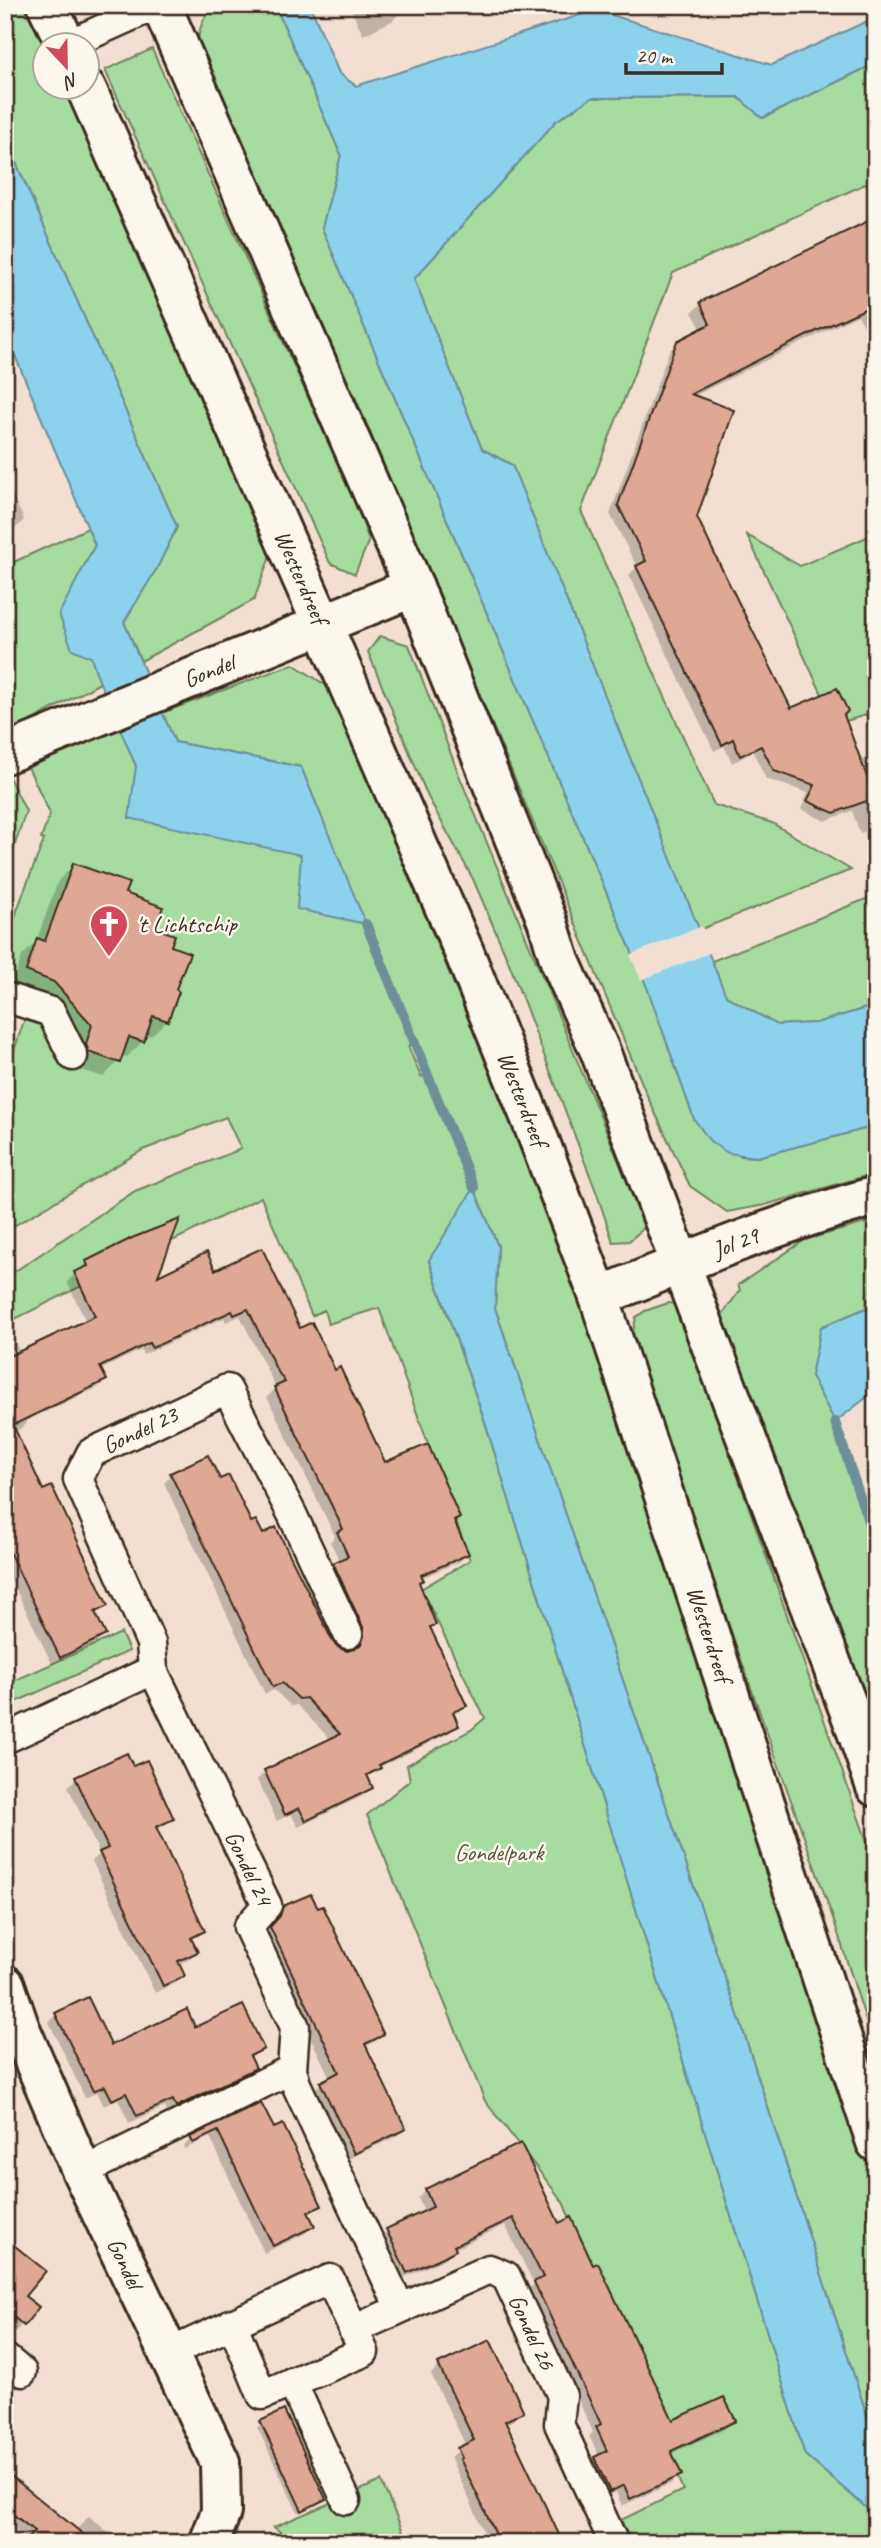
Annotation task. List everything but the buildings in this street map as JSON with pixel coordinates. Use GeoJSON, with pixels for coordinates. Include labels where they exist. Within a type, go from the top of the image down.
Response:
{"type":"FeatureCollection","features":[{"type":"Feature","properties":{"kind":"main road"},"geometry":{"type":"LineString","coordinates":[[47,5],[60,32]]}},
{"type":"Feature","properties":{"kind":"main road"},"geometry":{"type":"LineString","coordinates":[[159,5],[414,587],[547,920],[559,961],[600,1051],[855,1723],[876,1787]]}},
{"type":"Feature","properties":{"kind":"main road","name":"Westerdreef"},"geometry":{"type":"LineString","coordinates":[[92,102],[464,952],[599,1297],[876,2142]]}},
{"type":"Feature","properties":{"kind":"main road","name":"Gondel"},"geometry":{"type":"LineString","coordinates":[[7,747],[161,691],[414,587]]}},
{"type":"Feature","properties":{"kind":"main road","name":"Jol 29"},"geometry":{"type":"LineString","coordinates":[[599,1297],[679,1264],[835,1207],[876,1196]]}},
{"type":"Feature","properties":{"kind":"main road","name":"Gondel"},"geometry":{"type":"LineString","coordinates":[[5,1985],[19,2026],[82,2172],[220,2462],[221,2512],[209,2543]]}},
{"type":"Feature","properties":{"kind":"street"},"geometry":{"type":"LineString","coordinates":[[97,32],[159,5]]}},
{"type":"Feature","properties":{"kind":"street"},"geometry":{"type":"LineString","coordinates":[[5,997],[51,1012],[72,1056]]}},
{"type":"Feature","properties":{"kind":"street","name":"Gondel 23"},"geometry":{"type":"LineString","coordinates":[[153,1670],[151,1643],[78,1479],[92,1453],[227,1389],[292,1514],[348,1633]]}},
{"type":"Feature","properties":{"kind":"street"},"geometry":{"type":"LineString","coordinates":[[5,1739],[153,1670]]}},
{"type":"Feature","properties":{"kind":"street","name":"Gondel 24"},"geometry":{"type":"LineString","coordinates":[[153,1670],[267,1905],[248,1927],[295,2027],[292,2069],[296,2084],[400,2308]]}},
{"type":"Feature","properties":{"kind":"street"},"geometry":{"type":"LineString","coordinates":[[82,2172],[292,2069]]}},
{"type":"Feature","properties":{"kind":"street","name":"Gondel 26"},"geometry":{"type":"LineString","coordinates":[[353,2330],[489,2269],[506,2276],[562,2396],[559,2424],[614,2543]]}},
{"type":"Feature","properties":{"kind":"street"},"geometry":{"type":"LineString","coordinates":[[169,2353],[232,2323],[330,2279],[364,2352],[262,2395],[232,2323]]}},
{"type":"Feature","properties":{"kind":"street"},"geometry":{"type":"LineString","coordinates":[[292,2382],[346,2500]]}},
{"type":"Feature","properties":{"kind":"green space"},"geometry":{"type":"Polygon","coordinates":[[[5,5],[29,5],[40,32],[32,32],[32,102],[73,102],[182,337],[272,551],[254,600],[141,661],[124,622],[157,568],[177,527],[5,138],[5,5]]]}},
{"type":"Feature","properties":{"kind":"green space"},"geometry":{"type":"Polygon","coordinates":[[[215,5],[275,5],[341,155],[322,228],[647,987],[694,1119],[741,1156],[757,1157],[876,1126],[876,1173],[765,1205],[727,1212],[690,1186],[649,1100],[357,401],[198,55],[200,28],[215,5]]]}},
{"type":"Feature","properties":{"kind":"green space"},"geometry":{"type":"Polygon","coordinates":[[[152,49],[354,500],[369,540],[355,574],[330,563],[105,70],[152,49]]]}},
{"type":"Feature","properties":{"kind":"green space"},"geometry":{"type":"Polygon","coordinates":[[[876,63],[876,179],[673,273],[581,511],[714,805],[772,823],[851,870],[699,930],[512,465],[482,449],[414,279],[556,121],[591,98],[738,97],[763,118],[876,63]]]}},
{"type":"Feature","properties":{"kind":"green space"},"geometry":{"type":"Polygon","coordinates":[[[88,528],[95,545],[59,615],[91,657],[100,683],[14,730],[5,711],[5,566],[88,528]]]}},
{"type":"Feature","properties":{"kind":"green space"},"geometry":{"type":"Polygon","coordinates":[[[876,533],[876,712],[836,724],[747,535],[800,566],[876,533]]]}},
{"type":"Feature","properties":{"kind":"green space"},"geometry":{"type":"Polygon","coordinates":[[[380,636],[409,645],[461,780],[627,1181],[644,1228],[629,1241],[613,1242],[507,958],[473,879],[428,797],[368,652],[380,636]]]}},
{"type":"Feature","properties":{"kind":"green space","name":"Gondelpark"},"geometry":{"type":"Polygon","coordinates":[[[293,664],[330,688],[540,1189],[822,1991],[876,2168],[876,2444],[741,2024],[495,1308],[498,1246],[474,1189],[429,1261],[485,1422],[805,2455],[876,2516],[876,2543],[631,2543],[621,2520],[683,2490],[563,2202],[485,2101],[367,1815],[410,1780],[407,1765],[471,1730],[485,1718],[421,1589],[470,1560],[379,1308],[328,1324],[324,1310],[312,1316],[261,1197],[5,1324],[5,1278],[135,1191],[241,1149],[226,1117],[143,1150],[5,1231],[5,1077],[25,1018],[12,975],[5,969],[6,954],[14,921],[44,840],[41,839],[50,814],[28,767],[31,766],[30,763],[120,728],[136,766],[301,855],[365,924],[301,767],[175,742],[162,713],[293,664]],[[415,1043],[408,1046],[421,1077],[427,1074],[415,1043]]]}},
{"type":"Feature","properties":{"kind":"green space"},"geometry":{"type":"Polygon","coordinates":[[[8,775],[26,811],[5,875],[5,777],[8,775]]]}},
{"type":"Feature","properties":{"kind":"green space"},"geometry":{"type":"Polygon","coordinates":[[[876,895],[876,1014],[870,1007],[816,1023],[777,1025],[726,996],[712,961],[876,895]]]}},
{"type":"Feature","properties":{"kind":"green space"},"geometry":{"type":"Polygon","coordinates":[[[876,1220],[876,1304],[821,1327],[811,1376],[835,1422],[876,1545],[876,1768],[722,1315],[740,1290],[738,1285],[805,1240],[876,1220]]]}},
{"type":"Feature","properties":{"kind":"green space"},"geometry":{"type":"Polygon","coordinates":[[[668,1303],[677,1304],[876,1867],[876,2052],[834,1921],[630,1348],[636,1317],[668,1303]]]}},
{"type":"Feature","properties":{"kind":"green space"},"geometry":{"type":"Polygon","coordinates":[[[121,1633],[129,1651],[5,1707],[5,1657],[16,1680],[121,1633]]]}},
{"type":"Feature","properties":{"kind":"green space"},"geometry":{"type":"Polygon","coordinates":[[[381,2481],[408,2543],[294,2543],[274,2527],[381,2481]]]}},
{"type":"Feature","properties":{"kind":"water"},"geometry":{"type":"Polygon","coordinates":[[[275,5],[310,5],[339,73],[356,86],[596,10],[772,65],[876,17],[876,63],[762,118],[738,97],[591,98],[556,121],[414,279],[482,449],[512,465],[726,996],[777,1025],[816,1023],[870,1007],[876,1014],[876,1126],[757,1157],[728,1153],[710,1141],[694,1119],[647,987],[322,228],[341,155],[275,5]]]}},
{"type":"Feature","properties":{"kind":"water"},"geometry":{"type":"Polygon","coordinates":[[[5,138],[177,527],[157,568],[124,622],[175,742],[301,767],[366,924],[297,909],[301,855],[129,818],[136,766],[91,657],[72,649],[59,614],[95,545],[5,332],[5,138]]]}},
{"type":"Feature","properties":{"kind":"water"},"geometry":{"type":"Polygon","coordinates":[[[474,1188],[498,1246],[495,1308],[741,2024],[876,2444],[876,2516],[805,2455],[485,1422],[429,1260],[474,1188]]]}},
{"type":"Feature","properties":{"kind":"water"},"geometry":{"type":"Polygon","coordinates":[[[876,1304],[876,1390],[835,1422],[811,1376],[821,1327],[876,1304]]]}},
{"type":"Feature","properties":{"kind":"pier"},"geometry":{"type":"Polygon","coordinates":[[[702,926],[712,952],[641,980],[630,955],[702,926]]]}},
{"type":"Feature","properties":{"kind":"waterway"},"geometry":{"type":"LineString","coordinates":[[366,924],[474,1188]]}},
{"type":"Feature","properties":{"kind":"waterway"},"geometry":{"type":"LineString","coordinates":[[835,1422],[876,1545]]}},
{"type":"Feature","properties":{"kind":"place","name":"'t Lichtschip"},"geometry":{"type":"Point","coordinates":[109,958]}}]}
